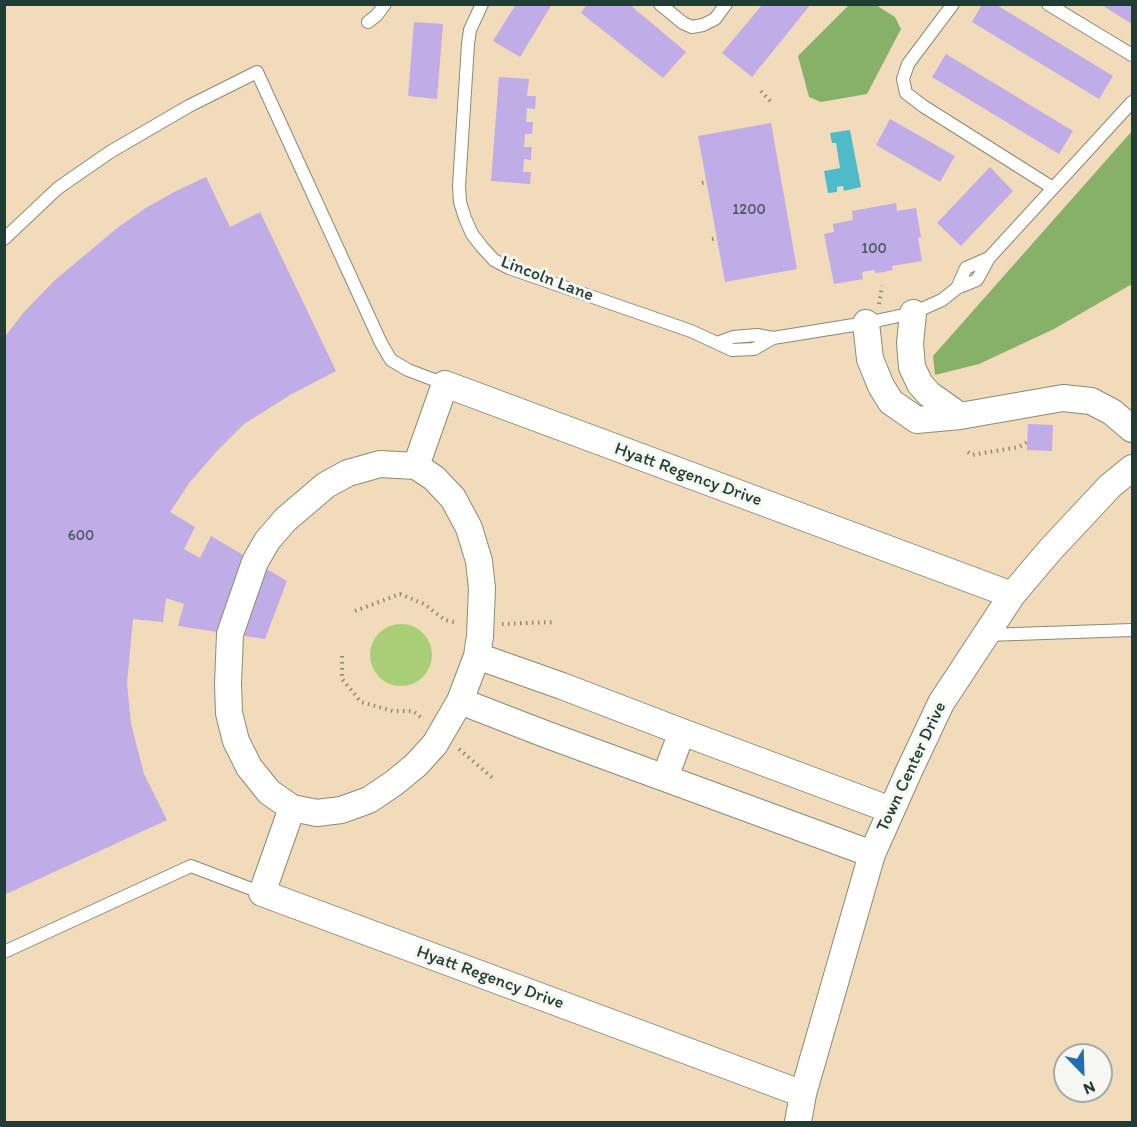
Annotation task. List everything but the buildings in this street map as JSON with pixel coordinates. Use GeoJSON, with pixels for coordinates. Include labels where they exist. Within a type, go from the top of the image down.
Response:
{"type":"FeatureCollection","features":[{"type":"Feature","properties":{"kind":"street"},"geometry":{"type":"LineString","coordinates":[[913,313],[910,343],[912,367],[920,384],[929,394],[960,416]]}},
{"type":"Feature","properties":{"kind":"street"},"geometry":{"type":"LineString","coordinates":[[872,314],[870,359],[881,386],[891,402],[917,420],[960,416],[1064,398],[1091,401],[1112,412],[1132,429]]}},
{"type":"Feature","properties":{"kind":"street"},"geometry":{"type":"LineString","coordinates":[[416,466],[445,384]]}},
{"type":"Feature","properties":{"kind":"street","name":"Hyatt Regency Drive"},"geometry":{"type":"LineString","coordinates":[[445,384],[1012,595]]}},
{"type":"Feature","properties":{"kind":"street"},"geometry":{"type":"LineString","coordinates":[[380,464],[416,466],[434,478],[453,498],[469,528],[483,588],[477,656],[460,701],[441,734],[422,758],[394,783],[369,800],[341,810],[317,813],[292,808],[269,792],[249,767],[236,741],[229,713],[230,634],[255,562],[267,542],[285,520],[326,485],[348,472],[380,464]]}},
{"type":"Feature","properties":{"kind":"street","name":"Town Center Drive"},"geometry":{"type":"LineString","coordinates":[[798,1122],[803,1094],[872,854],[941,703],[1012,595],[1110,486],[1132,468]]}},
{"type":"Feature","properties":{"kind":"street"},"geometry":{"type":"LineString","coordinates":[[477,656],[891,810]]}},
{"type":"Feature","properties":{"kind":"street"},"geometry":{"type":"LineString","coordinates":[[460,701],[872,854]]}},
{"type":"Feature","properties":{"kind":"street"},"geometry":{"type":"LineString","coordinates":[[665,777],[681,732]]}},
{"type":"Feature","properties":{"kind":"street"},"geometry":{"type":"LineString","coordinates":[[262,893],[292,808]]}},
{"type":"Feature","properties":{"kind":"street","name":"Hyatt Regency Drive"},"geometry":{"type":"LineString","coordinates":[[262,893],[803,1094]]}},
{"type":"Feature","properties":{"kind":"lane"},"geometry":{"type":"LineString","coordinates":[[368,22],[386,4]]}},
{"type":"Feature","properties":{"kind":"lane","name":"Lincoln Lane"},"geometry":{"type":"LineString","coordinates":[[482,4],[470,30],[468,44],[459,186],[460,202],[472,234],[494,260],[509,268],[691,331],[732,350],[754,349],[773,338],[872,314],[913,313],[942,300],[957,288],[977,280],[989,258],[1132,102]]}},
{"type":"Feature","properties":{"kind":"lane"},"geometry":{"type":"LineString","coordinates":[[660,4],[682,23],[692,27],[704,25],[715,19],[726,4]]}},
{"type":"Feature","properties":{"kind":"lane"},"geometry":{"type":"LineString","coordinates":[[953,4],[908,64],[903,78],[906,93],[1053,188]]}},
{"type":"Feature","properties":{"kind":"lane"},"geometry":{"type":"LineString","coordinates":[[1048,4],[1132,55]]}},
{"type":"Feature","properties":{"kind":"lane"},"geometry":{"type":"LineString","coordinates":[[4,239],[57,188],[110,152],[189,106],[256,72],[381,343],[391,360],[408,370],[445,384]]}},
{"type":"Feature","properties":{"kind":"lane"},"geometry":{"type":"LineString","coordinates":[[987,635],[1132,630]]}},
{"type":"Feature","properties":{"kind":"lane"},"geometry":{"type":"LineString","coordinates":[[4,952],[191,866],[262,893]]}},
{"type":"Feature","properties":{"kind":"path"},"geometry":{"type":"LineString","coordinates":[[761,91],[770,102]]}},
{"type":"Feature","properties":{"kind":"path"},"geometry":{"type":"LineString","coordinates":[[872,314],[882,286]]}},
{"type":"Feature","properties":{"kind":"path"},"geometry":{"type":"LineString","coordinates":[[968,452],[972,455],[1019,447],[1027,442]]}},
{"type":"Feature","properties":{"kind":"path"},"geometry":{"type":"LineString","coordinates":[[355,611],[400,594],[424,604],[445,620],[467,625]]}},
{"type":"Feature","properties":{"kind":"path"},"geometry":{"type":"LineString","coordinates":[[496,624],[555,622]]}},
{"type":"Feature","properties":{"kind":"path"},"geometry":{"type":"LineString","coordinates":[[342,656],[342,679],[361,702],[393,711],[413,711],[431,725]]}},
{"type":"Feature","properties":{"kind":"path"},"geometry":{"type":"LineString","coordinates":[[454,745],[495,780]]}},
{"type":"Feature","properties":{"kind":"green space"},"geometry":{"type":"Polygon","coordinates":[[[849,5],[876,5],[895,17],[901,29],[867,94],[821,102],[809,97],[798,56],[849,5]]]}},
{"type":"Feature","properties":{"kind":"green space"},"geometry":{"type":"Polygon","coordinates":[[[1132,131],[1132,284],[1054,329],[979,364],[935,375],[933,356],[1132,131]]]}},
{"type":"Feature","properties":{"kind":"green space"},"geometry":{"type":"Polygon","coordinates":[[[395,624],[407,624],[423,633],[430,643],[432,655],[430,667],[423,677],[407,686],[395,686],[384,681],[375,672],[370,661],[370,649],[375,638],[384,629],[395,624]]]}},
{"type":"Feature","properties":{"kind":"water"},"geometry":{"type":"Polygon","coordinates":[[[850,130],[861,187],[844,191],[843,186],[837,187],[837,192],[828,193],[824,171],[840,168],[836,143],[832,143],[830,133],[850,130]]]}}]}
